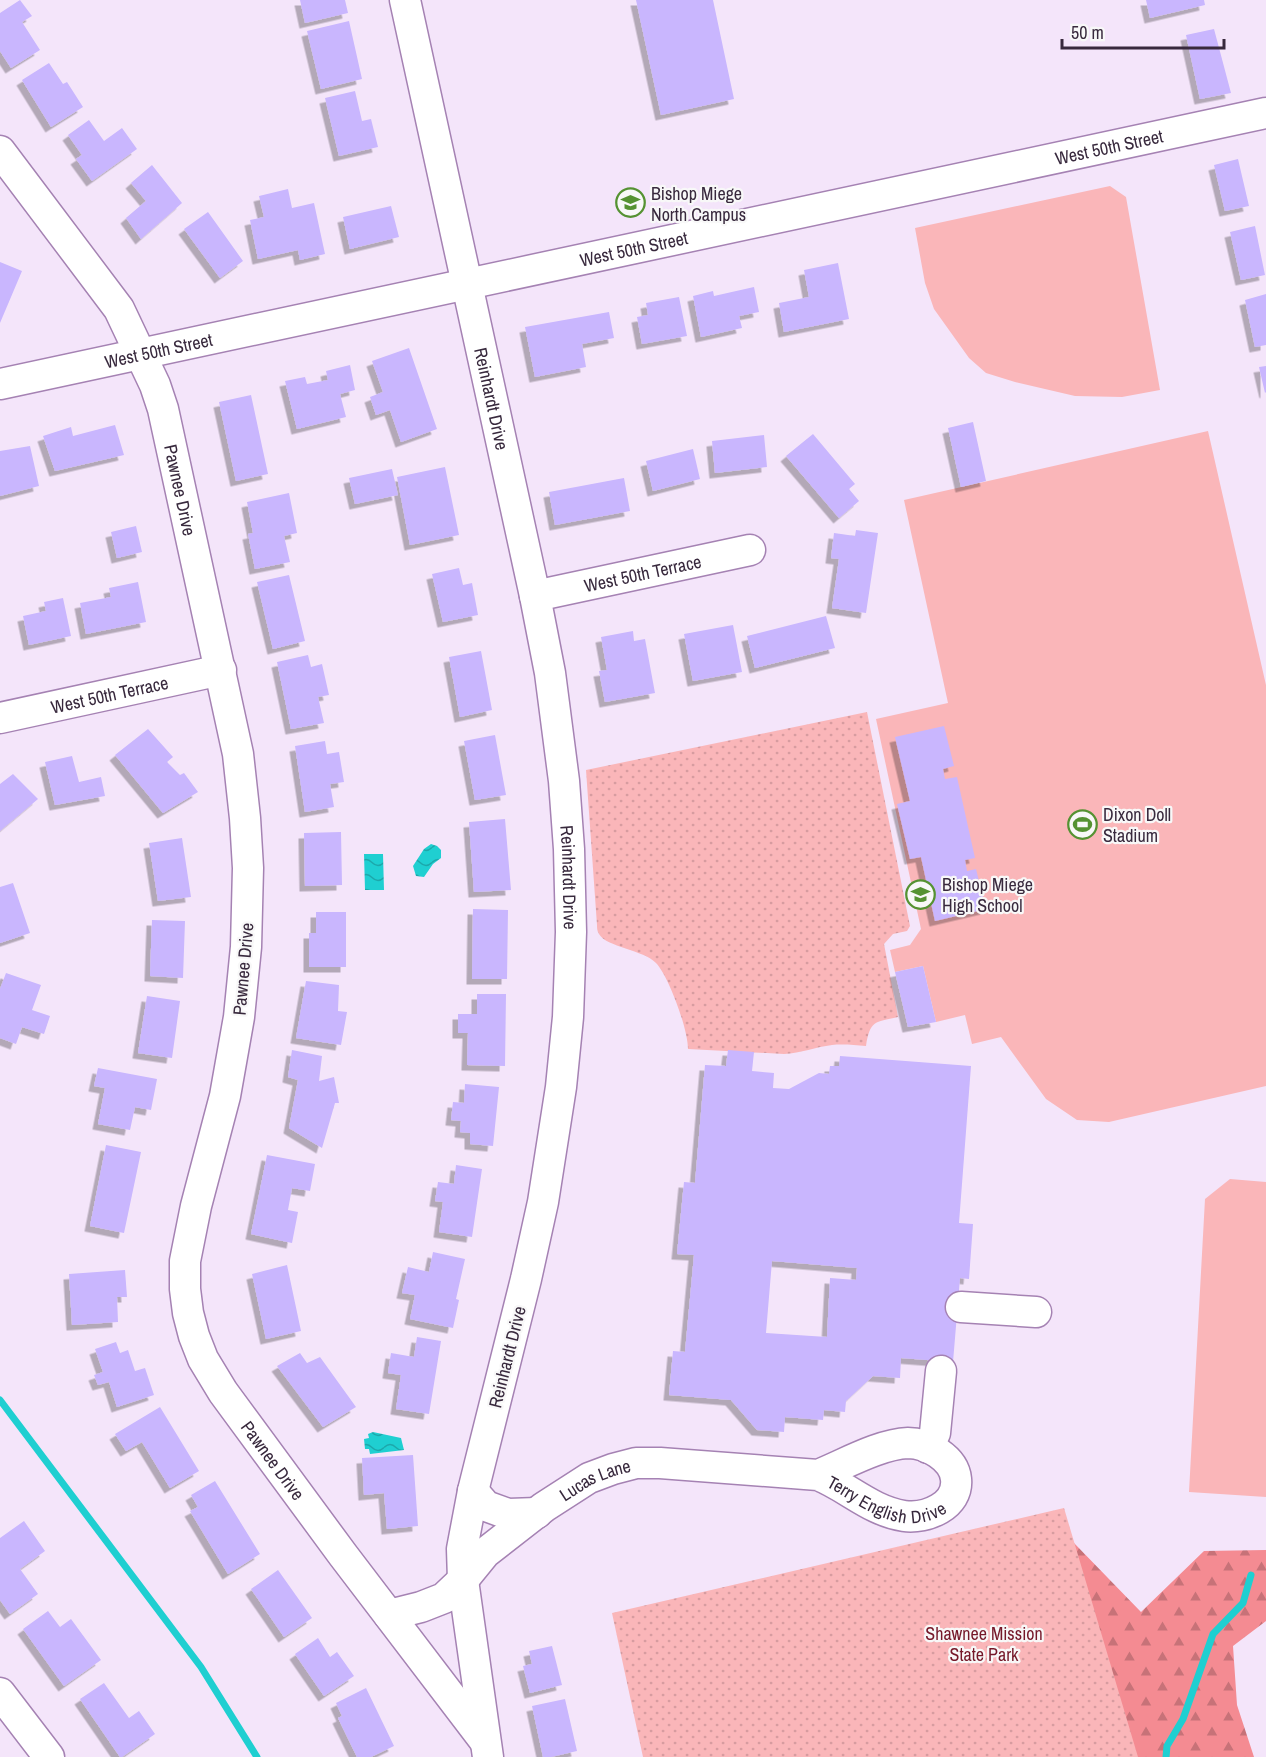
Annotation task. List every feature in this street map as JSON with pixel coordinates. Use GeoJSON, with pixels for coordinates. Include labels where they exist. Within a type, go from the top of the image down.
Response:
{"type":"FeatureCollection","features":[{"type":"Feature","properties":{"kind":"street","name":"Reinhardt Drive"},"geometry":{"type":"LineString","coordinates":[[405,0],[550,673],[564,781],[569,849],[571,932],[568,1017],[561,1087],[543,1202],[526,1280],[473,1491],[462,1549],[463,1580],[487,1750]]}},
{"type":"Feature","properties":{"kind":"street","name":"West 50th Street"},"geometry":{"type":"LineString","coordinates":[[0,384],[1266,113]]}},
{"type":"Feature","properties":{"kind":"street","name":"Pawnee Drive"},"geometry":{"type":"LineString","coordinates":[[0,151],[119,309],[155,385],[163,409],[238,753],[248,868],[246,947],[239,1017],[225,1096],[184,1261],[184,1289],[194,1336],[203,1359],[223,1392],[487,1750]]}},
{"type":"Feature","properties":{"kind":"street","name":"West 50th Terrace"},"geometry":{"type":"LineString","coordinates":[[535,596],[750,550]]}},
{"type":"Feature","properties":{"kind":"street","name":"West 50th Terrace"},"geometry":{"type":"LineString","coordinates":[[0,718],[221,670]]}},
{"type":"Feature","properties":{"kind":"street"},"geometry":{"type":"LineString","coordinates":[[961,1307],[1036,1312]]}},
{"type":"Feature","properties":{"kind":"street"},"geometry":{"type":"LineString","coordinates":[[928,1448],[935,1433],[940,1371]]}},
{"type":"Feature","properties":{"kind":"street","name":"Terry English Drive"},"geometry":{"type":"LineString","coordinates":[[909,1443],[938,1452],[951,1466],[956,1479],[954,1493],[944,1508],[926,1515],[906,1516],[885,1511],[862,1501],[832,1480],[818,1475],[870,1452],[909,1443]]}},
{"type":"Feature","properties":{"kind":"street","name":"Lucas Lane"},"geometry":{"type":"LineString","coordinates":[[388,1615],[421,1607],[444,1598],[463,1580],[485,1553],[537,1513],[589,1478],[613,1469],[636,1463],[660,1463],[818,1475]]}},
{"type":"Feature","properties":{"kind":"street"},"geometry":{"type":"LineString","coordinates":[[473,1491],[486,1506],[508,1514],[537,1513]]}},
{"type":"Feature","properties":{"kind":"street"},"geometry":{"type":"LineString","coordinates":[[0,1693],[49,1757]]}},
{"type":"Feature","properties":{"kind":"green space"},"geometry":{"type":"Polygon","coordinates":[[[1110,186],[1126,197],[1160,390],[1122,397],[1075,396],[986,373],[969,358],[934,309],[925,283],[915,228],[1110,186]]]}},
{"type":"Feature","properties":{"kind":"green space","name":"Dixon Doll Stadium"},"geometry":{"type":"Polygon","coordinates":[[[1208,431],[1266,685],[1266,1086],[1109,1122],[1077,1120],[1046,1099],[1001,1037],[972,1044],[965,1015],[936,1022],[923,966],[895,972],[890,950],[910,945],[921,929],[876,719],[948,703],[904,500],[1208,431]]]}},
{"type":"Feature","properties":{"kind":"green space"},"geometry":{"type":"Polygon","coordinates":[[[867,712],[910,926],[907,931],[893,934],[884,944],[898,1017],[874,1024],[869,1032],[866,1046],[832,1045],[784,1054],[688,1049],[685,1029],[677,1004],[656,963],[643,955],[609,942],[598,932],[586,770],[867,712]]]}},
{"type":"Feature","properties":{"kind":"green space"},"geometry":{"type":"Polygon","coordinates":[[[1230,1179],[1266,1182],[1266,1497],[1189,1492],[1205,1199],[1230,1179]]]}},
{"type":"Feature","properties":{"kind":"green space","name":"Shawnee Mission State Park"},"geometry":{"type":"Polygon","coordinates":[[[1064,1508],[1138,1757],[643,1757],[612,1613],[1064,1508]]]}},
{"type":"Feature","properties":{"kind":"green space"},"geometry":{"type":"Polygon","coordinates":[[[1074,1543],[1141,1612],[1204,1551],[1266,1550],[1266,1621],[1233,1646],[1237,1705],[1254,1757],[1072,1757],[1074,1543]]]}},
{"type":"Feature","properties":{"kind":"water"},"geometry":{"type":"Polygon","coordinates":[[[431,844],[441,850],[441,858],[433,864],[424,877],[416,876],[413,866],[424,849],[431,844]]]}},
{"type":"Feature","properties":{"kind":"water"},"geometry":{"type":"Polygon","coordinates":[[[364,854],[383,854],[384,890],[365,890],[364,854]]]}},
{"type":"Feature","properties":{"kind":"water"},"geometry":{"type":"Polygon","coordinates":[[[373,1432],[401,1438],[404,1450],[370,1454],[369,1449],[365,1449],[364,1439],[369,1438],[368,1434],[373,1432]]]}},
{"type":"Feature","properties":{"kind":"building"},"geometry":{"type":"Polygon","coordinates":[[[20,0],[32,16],[22,22],[40,50],[11,68],[0,51],[0,13],[20,0]]]}},
{"type":"Feature","properties":{"kind":"building"},"geometry":{"type":"Polygon","coordinates":[[[300,0],[345,0],[348,13],[305,23],[300,0]]]}},
{"type":"Feature","properties":{"kind":"building"},"geometry":{"type":"Polygon","coordinates":[[[636,0],[713,0],[734,99],[661,115],[636,0]]]}},
{"type":"Feature","properties":{"kind":"building"},"geometry":{"type":"Polygon","coordinates":[[[1146,0],[1204,0],[1205,5],[1150,18],[1146,0]]]}},
{"type":"Feature","properties":{"kind":"building"},"geometry":{"type":"Polygon","coordinates":[[[349,21],[362,79],[321,89],[307,31],[349,21]]]}},
{"type":"Feature","properties":{"kind":"building"},"geometry":{"type":"Polygon","coordinates":[[[1214,29],[1231,93],[1200,99],[1186,35],[1214,29]]]}},
{"type":"Feature","properties":{"kind":"building"},"geometry":{"type":"Polygon","coordinates":[[[49,63],[63,84],[67,82],[83,107],[51,127],[22,80],[49,63]]]}},
{"type":"Feature","properties":{"kind":"building"},"geometry":{"type":"Polygon","coordinates":[[[355,91],[362,121],[371,119],[378,147],[339,156],[325,98],[355,91]]]}},
{"type":"Feature","properties":{"kind":"building"},"geometry":{"type":"Polygon","coordinates":[[[89,120],[104,141],[122,128],[137,149],[92,181],[76,159],[82,155],[68,135],[89,120]]]}},
{"type":"Feature","properties":{"kind":"building"},"geometry":{"type":"Polygon","coordinates":[[[1238,159],[1249,206],[1225,211],[1214,165],[1238,159]]]}},
{"type":"Feature","properties":{"kind":"building"},"geometry":{"type":"Polygon","coordinates":[[[152,165],[182,203],[141,239],[126,218],[146,201],[131,183],[152,165]]]}},
{"type":"Feature","properties":{"kind":"building"},"geometry":{"type":"Polygon","coordinates":[[[288,189],[292,208],[314,203],[325,254],[300,260],[298,250],[258,259],[250,220],[264,217],[259,196],[288,189]]]}},
{"type":"Feature","properties":{"kind":"building"},"geometry":{"type":"Polygon","coordinates":[[[391,206],[399,237],[350,249],[343,217],[391,206]]]}},
{"type":"Feature","properties":{"kind":"building"},"geometry":{"type":"Polygon","coordinates":[[[208,212],[243,261],[220,278],[184,229],[208,212]]]}},
{"type":"Feature","properties":{"kind":"building"},"geometry":{"type":"Polygon","coordinates":[[[1255,226],[1265,275],[1241,280],[1230,232],[1255,226]]]}},
{"type":"Feature","properties":{"kind":"building"},"geometry":{"type":"Polygon","coordinates":[[[0,262],[22,271],[0,323],[0,262]]]}},
{"type":"Feature","properties":{"kind":"building"},"geometry":{"type":"Polygon","coordinates":[[[838,263],[849,319],[784,332],[779,303],[809,297],[804,270],[838,263]]]}},
{"type":"Feature","properties":{"kind":"building"},"geometry":{"type":"Polygon","coordinates":[[[754,287],[759,312],[739,316],[742,328],[701,337],[693,296],[713,291],[714,296],[754,287]]]}},
{"type":"Feature","properties":{"kind":"building"},"geometry":{"type":"Polygon","coordinates":[[[1266,294],[1266,345],[1255,347],[1245,300],[1266,294]]]}},
{"type":"Feature","properties":{"kind":"building"},"geometry":{"type":"Polygon","coordinates":[[[679,297],[687,336],[642,344],[637,317],[648,315],[646,303],[679,297]]]}},
{"type":"Feature","properties":{"kind":"building"},"geometry":{"type":"Polygon","coordinates":[[[609,312],[614,338],[582,344],[586,367],[535,377],[525,327],[609,312]]]}},
{"type":"Feature","properties":{"kind":"building"},"geometry":{"type":"Polygon","coordinates":[[[409,348],[437,429],[401,442],[390,410],[376,415],[370,397],[383,392],[372,361],[409,348]]]}},
{"type":"Feature","properties":{"kind":"building"},"geometry":{"type":"Polygon","coordinates":[[[350,365],[355,390],[340,394],[346,417],[297,429],[285,381],[305,377],[307,384],[328,380],[326,371],[350,365]]]}},
{"type":"Feature","properties":{"kind":"building"},"geometry":{"type":"Polygon","coordinates":[[[1266,366],[1266,392],[1265,393],[1259,367],[1266,366]]]}},
{"type":"Feature","properties":{"kind":"building"},"geometry":{"type":"Polygon","coordinates":[[[251,395],[268,474],[236,481],[219,402],[251,395]]]}},
{"type":"Feature","properties":{"kind":"building"},"geometry":{"type":"Polygon","coordinates":[[[973,422],[986,481],[961,487],[948,428],[973,422]]]}},
{"type":"Feature","properties":{"kind":"building"},"geometry":{"type":"Polygon","coordinates":[[[115,425],[124,455],[55,471],[43,436],[71,427],[73,436],[115,425]]]}},
{"type":"Feature","properties":{"kind":"building"},"geometry":{"type":"Polygon","coordinates":[[[813,434],[855,484],[849,489],[859,501],[839,518],[786,456],[813,434]]]}},
{"type":"Feature","properties":{"kind":"building"},"geometry":{"type":"Polygon","coordinates":[[[764,435],[767,467],[715,473],[712,441],[764,435]]]}},
{"type":"Feature","properties":{"kind":"building"},"geometry":{"type":"Polygon","coordinates":[[[30,446],[39,486],[0,496],[0,451],[30,446]]]}},
{"type":"Feature","properties":{"kind":"building"},"geometry":{"type":"Polygon","coordinates":[[[693,449],[700,479],[653,491],[646,461],[693,449]]]}},
{"type":"Feature","properties":{"kind":"building"},"geometry":{"type":"Polygon","coordinates":[[[445,467],[459,535],[410,545],[397,477],[445,467]]]}},
{"type":"Feature","properties":{"kind":"building"},"geometry":{"type":"Polygon","coordinates":[[[392,469],[398,495],[355,504],[349,478],[392,469]]]}},
{"type":"Feature","properties":{"kind":"building"},"geometry":{"type":"Polygon","coordinates":[[[624,478],[630,511],[555,525],[549,492],[624,478]]]}},
{"type":"Feature","properties":{"kind":"building"},"geometry":{"type":"Polygon","coordinates":[[[289,493],[297,533],[284,536],[290,562],[255,569],[248,534],[253,533],[247,502],[289,493]]]}},
{"type":"Feature","properties":{"kind":"building"},"geometry":{"type":"Polygon","coordinates":[[[136,526],[142,552],[117,558],[111,532],[136,526]]]}},
{"type":"Feature","properties":{"kind":"building"},"geometry":{"type":"Polygon","coordinates":[[[856,530],[878,533],[866,613],[832,608],[839,559],[831,558],[834,533],[855,536],[856,530]]]}},
{"type":"Feature","properties":{"kind":"building"},"geometry":{"type":"Polygon","coordinates":[[[459,568],[463,585],[472,583],[478,615],[443,622],[432,574],[459,568]]]}},
{"type":"Feature","properties":{"kind":"building"},"geometry":{"type":"Polygon","coordinates":[[[289,575],[305,641],[273,649],[257,582],[289,575]]]}},
{"type":"Feature","properties":{"kind":"building"},"geometry":{"type":"Polygon","coordinates":[[[138,582],[146,622],[86,634],[80,603],[111,597],[109,588],[138,582]]]}},
{"type":"Feature","properties":{"kind":"building"},"geometry":{"type":"Polygon","coordinates":[[[63,598],[71,636],[29,645],[23,616],[46,611],[44,602],[63,598]]]}},
{"type":"Feature","properties":{"kind":"building"},"geometry":{"type":"Polygon","coordinates":[[[826,616],[835,648],[755,668],[747,636],[826,616]]]}},
{"type":"Feature","properties":{"kind":"building"},"geometry":{"type":"Polygon","coordinates":[[[733,625],[742,672],[693,681],[684,634],[733,625]]]}},
{"type":"Feature","properties":{"kind":"building"},"geometry":{"type":"Polygon","coordinates":[[[633,631],[634,641],[645,639],[655,693],[605,702],[599,671],[607,670],[601,637],[633,631]]]}},
{"type":"Feature","properties":{"kind":"building"},"geometry":{"type":"Polygon","coordinates":[[[481,651],[492,710],[460,717],[449,657],[481,651]]]}},
{"type":"Feature","properties":{"kind":"building"},"geometry":{"type":"Polygon","coordinates":[[[308,655],[311,667],[322,664],[329,695],[318,697],[324,723],[291,729],[277,662],[308,655]]]}},
{"type":"Feature","properties":{"kind":"building"},"geometry":{"type":"Polygon","coordinates":[[[944,726],[954,766],[943,769],[945,779],[957,777],[975,858],[965,860],[967,871],[976,869],[986,909],[935,921],[921,857],[910,859],[897,804],[910,801],[895,737],[944,726]]]}},
{"type":"Feature","properties":{"kind":"building"},"geometry":{"type":"Polygon","coordinates":[[[148,729],[173,757],[167,762],[180,775],[184,773],[198,792],[163,813],[115,755],[148,729]]]}},
{"type":"Feature","properties":{"kind":"building"},"geometry":{"type":"Polygon","coordinates":[[[495,735],[506,795],[475,800],[464,741],[495,735]]]}},
{"type":"Feature","properties":{"kind":"building"},"geometry":{"type":"Polygon","coordinates":[[[325,741],[327,754],[339,752],[344,782],[330,784],[334,807],[305,812],[295,746],[325,741]]]}},
{"type":"Feature","properties":{"kind":"building"},"geometry":{"type":"Polygon","coordinates":[[[72,756],[79,782],[101,777],[105,796],[55,805],[45,762],[72,756]]]}},
{"type":"Feature","properties":{"kind":"building"},"geometry":{"type":"Polygon","coordinates":[[[13,774],[38,799],[0,831],[0,784],[13,774]]]}},
{"type":"Feature","properties":{"kind":"building"},"geometry":{"type":"Polygon","coordinates":[[[505,819],[511,890],[474,892],[469,822],[505,819]]]}},
{"type":"Feature","properties":{"kind":"building"},"geometry":{"type":"Polygon","coordinates":[[[341,832],[342,885],[305,886],[304,833],[341,832]]]}},
{"type":"Feature","properties":{"kind":"building"},"geometry":{"type":"Polygon","coordinates":[[[182,838],[191,897],[158,901],[149,843],[182,838]]]}},
{"type":"Feature","properties":{"kind":"building"},"geometry":{"type":"Polygon","coordinates":[[[13,883],[30,933],[0,943],[0,887],[13,883]]]}},
{"type":"Feature","properties":{"kind":"building"},"geometry":{"type":"Polygon","coordinates":[[[473,909],[508,910],[507,979],[472,979],[473,909]]]}},
{"type":"Feature","properties":{"kind":"building"},"geometry":{"type":"Polygon","coordinates":[[[316,912],[346,912],[346,967],[309,967],[309,933],[316,933],[316,912]]]}},
{"type":"Feature","properties":{"kind":"building"},"geometry":{"type":"Polygon","coordinates":[[[152,920],[185,921],[183,978],[150,976],[152,920]]]}},
{"type":"Feature","properties":{"kind":"building"},"geometry":{"type":"Polygon","coordinates":[[[923,966],[936,1022],[908,1027],[895,972],[923,966]]]}},
{"type":"Feature","properties":{"kind":"building"},"geometry":{"type":"Polygon","coordinates":[[[6,973],[41,985],[32,1010],[50,1016],[44,1034],[22,1027],[16,1044],[0,1038],[0,989],[6,973]]]}},
{"type":"Feature","properties":{"kind":"building"},"geometry":{"type":"Polygon","coordinates":[[[306,981],[339,985],[338,1011],[347,1012],[341,1045],[296,1038],[306,981]]]}},
{"type":"Feature","properties":{"kind":"building"},"geometry":{"type":"Polygon","coordinates":[[[477,994],[506,994],[505,1066],[467,1065],[468,1033],[458,1033],[458,1014],[477,1014],[477,994]]]}},
{"type":"Feature","properties":{"kind":"building"},"geometry":{"type":"Polygon","coordinates":[[[147,996],[180,1001],[172,1058],[138,1053],[147,996]]]}},
{"type":"Feature","properties":{"kind":"building"},"geometry":{"type":"Polygon","coordinates":[[[292,1050],[322,1056],[319,1081],[334,1077],[339,1103],[335,1103],[322,1148],[289,1128],[298,1080],[288,1077],[292,1050]]]}},
{"type":"Feature","properties":{"kind":"building"},"geometry":{"type":"Polygon","coordinates":[[[728,1050],[754,1052],[752,1071],[774,1073],[773,1088],[789,1089],[819,1073],[829,1074],[830,1066],[839,1066],[840,1056],[971,1066],[959,1223],[973,1224],[969,1279],[960,1278],[953,1362],[901,1358],[900,1378],[873,1376],[846,1401],[845,1412],[824,1410],[823,1420],[785,1417],[784,1432],[757,1430],[731,1400],[669,1395],[673,1351],[685,1352],[694,1255],[677,1254],[684,1182],[695,1183],[705,1065],[726,1066],[728,1050]],[[772,1261],[766,1333],[827,1337],[830,1278],[856,1280],[857,1268],[772,1261]]]}},
{"type":"Feature","properties":{"kind":"building"},"geometry":{"type":"Polygon","coordinates":[[[98,1068],[157,1079],[151,1110],[135,1107],[130,1130],[98,1124],[105,1088],[94,1086],[98,1068]]]}},
{"type":"Feature","properties":{"kind":"building"},"geometry":{"type":"Polygon","coordinates":[[[465,1084],[499,1087],[493,1146],[470,1144],[470,1133],[460,1132],[461,1121],[451,1120],[453,1102],[464,1103],[465,1084]]]}},
{"type":"Feature","properties":{"kind":"building"},"geometry":{"type":"Polygon","coordinates":[[[106,1145],[141,1152],[124,1233],[90,1226],[106,1145]]]}},
{"type":"Feature","properties":{"kind":"building"},"geometry":{"type":"Polygon","coordinates":[[[267,1155],[315,1164],[310,1191],[292,1188],[288,1210],[298,1212],[292,1243],[251,1234],[267,1155]]]}},
{"type":"Feature","properties":{"kind":"building"},"geometry":{"type":"Polygon","coordinates":[[[456,1165],[482,1169],[472,1237],[439,1232],[443,1202],[435,1201],[438,1182],[454,1184],[456,1165]]]}},
{"type":"Feature","properties":{"kind":"building"},"geometry":{"type":"Polygon","coordinates":[[[433,1252],[465,1259],[456,1299],[459,1300],[453,1328],[410,1319],[415,1295],[402,1293],[408,1267],[429,1272],[433,1252]]]}},
{"type":"Feature","properties":{"kind":"building"},"geometry":{"type":"Polygon","coordinates":[[[287,1265],[301,1331],[266,1339],[252,1274],[287,1265]]]}},
{"type":"Feature","properties":{"kind":"building"},"geometry":{"type":"Polygon","coordinates":[[[125,1270],[127,1297],[117,1297],[118,1322],[72,1325],[69,1274],[125,1270]]]}},
{"type":"Feature","properties":{"kind":"building"},"geometry":{"type":"Polygon","coordinates":[[[417,1337],[441,1341],[429,1414],[396,1409],[401,1375],[388,1373],[391,1353],[414,1357],[417,1337]]]}},
{"type":"Feature","properties":{"kind":"building"},"geometry":{"type":"Polygon","coordinates":[[[116,1342],[120,1353],[128,1350],[135,1371],[145,1368],[154,1395],[117,1407],[109,1382],[98,1385],[94,1375],[103,1372],[95,1349],[116,1342]]]}},
{"type":"Feature","properties":{"kind":"building"},"geometry":{"type":"Polygon","coordinates":[[[300,1353],[307,1363],[320,1357],[356,1407],[323,1427],[277,1366],[300,1353]]]}},
{"type":"Feature","properties":{"kind":"building"},"geometry":{"type":"Polygon","coordinates":[[[160,1407],[199,1471],[170,1488],[142,1442],[126,1451],[115,1434],[160,1407]]]}},
{"type":"Feature","properties":{"kind":"building"},"geometry":{"type":"Polygon","coordinates":[[[413,1455],[418,1526],[387,1529],[384,1493],[364,1495],[362,1458],[413,1455]]]}},
{"type":"Feature","properties":{"kind":"building"},"geometry":{"type":"Polygon","coordinates":[[[215,1481],[260,1554],[228,1574],[190,1511],[198,1507],[191,1495],[215,1481]]]}},
{"type":"Feature","properties":{"kind":"building"},"geometry":{"type":"Polygon","coordinates":[[[24,1521],[45,1551],[20,1569],[38,1594],[10,1614],[0,1600],[0,1538],[24,1521]]]}},
{"type":"Feature","properties":{"kind":"building"},"geometry":{"type":"Polygon","coordinates":[[[278,1570],[312,1618],[284,1637],[251,1589],[278,1570]]]}},
{"type":"Feature","properties":{"kind":"building"},"geometry":{"type":"Polygon","coordinates":[[[48,1611],[60,1627],[71,1619],[101,1660],[64,1686],[23,1629],[48,1611]]]}},
{"type":"Feature","properties":{"kind":"building"},"geometry":{"type":"Polygon","coordinates":[[[318,1638],[330,1657],[337,1652],[354,1676],[324,1696],[295,1654],[318,1638]]]}},
{"type":"Feature","properties":{"kind":"building"},"geometry":{"type":"Polygon","coordinates":[[[552,1646],[562,1685],[530,1693],[523,1666],[532,1664],[529,1651],[552,1646]]]}},
{"type":"Feature","properties":{"kind":"building"},"geometry":{"type":"Polygon","coordinates":[[[104,1683],[129,1718],[139,1711],[155,1734],[122,1757],[80,1699],[104,1683]]]}},
{"type":"Feature","properties":{"kind":"building"},"geometry":{"type":"Polygon","coordinates":[[[366,1688],[394,1746],[371,1757],[357,1757],[338,1718],[342,1716],[336,1703],[366,1688]]]}},
{"type":"Feature","properties":{"kind":"building"},"geometry":{"type":"Polygon","coordinates":[[[565,1699],[577,1751],[543,1757],[532,1706],[565,1699]]]}},
{"type":"Feature","properties":{"kind":"waterway"},"geometry":{"type":"LineString","coordinates":[[0,1400],[201,1667],[257,1757]]}},
{"type":"Feature","properties":{"kind":"waterway"},"geometry":{"type":"LineString","coordinates":[[1166,1757],[1167,1746],[1183,1719],[1213,1634],[1243,1603],[1251,1575]]}},
{"type":"Feature","properties":{"kind":"place","name":"Bishop Miege North Campus"},"geometry":{"type":"Point","coordinates":[630,203]}},
{"type":"Feature","properties":{"kind":"place","name":"Dixon Doll Stadium"},"geometry":{"type":"Point","coordinates":[1082,824]}},
{"type":"Feature","properties":{"kind":"place","name":"Bishop Miege High School"},"geometry":{"type":"Point","coordinates":[921,894]}}]}
